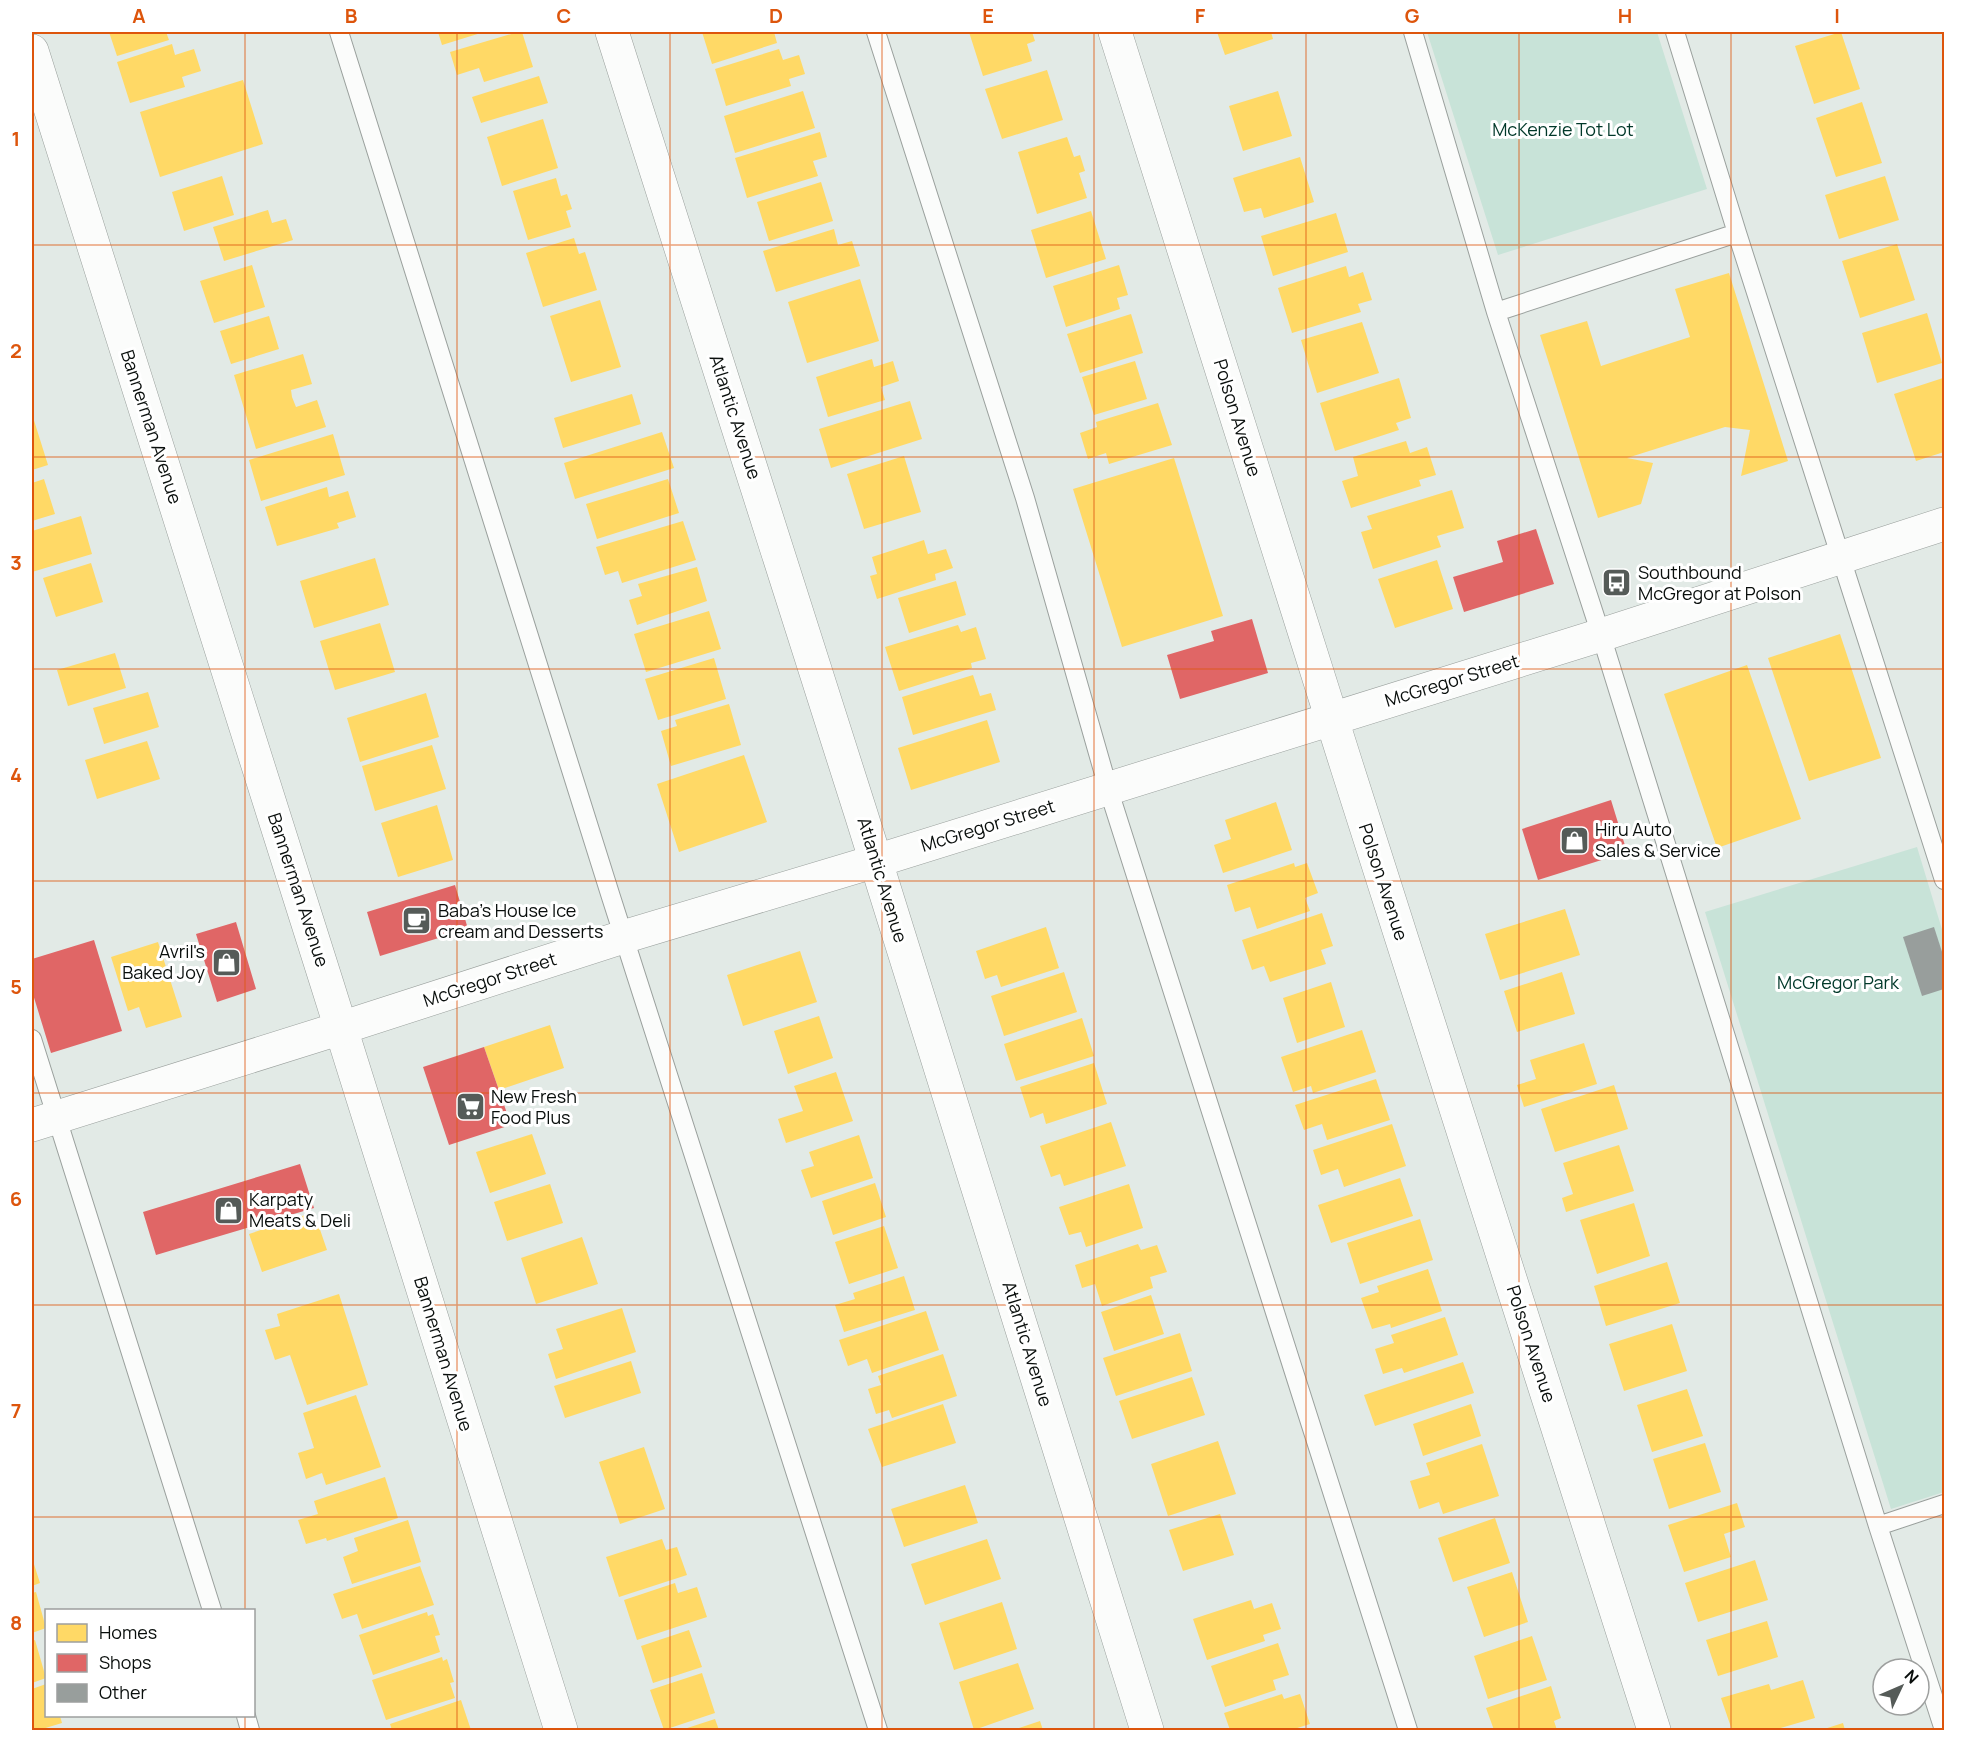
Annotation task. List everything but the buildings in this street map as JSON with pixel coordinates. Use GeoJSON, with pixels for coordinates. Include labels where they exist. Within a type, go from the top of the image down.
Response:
{"type":"FeatureCollection","features":[{"type":"Feature","properties":{"kind":"street","name":"Atlantic Avenue"},"geometry":{"type":"LineString","coordinates":[[612,32],[876,861],[1147,1731]]}},
{"type":"Feature","properties":{"kind":"street","name":"Polson Avenue"},"geometry":{"type":"LineString","coordinates":[[1115,32],[1331,719],[1654,1731]]}},
{"type":"Feature","properties":{"kind":"street","name":"Bannerman Avenue"},"geometry":{"type":"LineString","coordinates":[[32,51],[561,1731]]}},
{"type":"Feature","properties":{"kind":"street","name":"McGregor Street"},"geometry":{"type":"LineString","coordinates":[[44,1121],[623,937],[876,861],[1601,635],[1944,524]]}},
{"type":"Feature","properties":{"kind":"lane"},"geometry":{"type":"LineString","coordinates":[[339,32],[623,937],[878,1731]]}},
{"type":"Feature","properties":{"kind":"lane"},"geometry":{"type":"LineString","coordinates":[[876,32],[1025,498],[1108,789],[1408,1731]]}},
{"type":"Feature","properties":{"kind":"lane"},"geometry":{"type":"LineString","coordinates":[[1413,32],[1497,312],[1601,635],[1944,1731]]}},
{"type":"Feature","properties":{"kind":"lane"},"geometry":{"type":"LineString","coordinates":[[1675,32],[1944,880]]}},
{"type":"Feature","properties":{"kind":"lane"},"geometry":{"type":"LineString","coordinates":[[1497,312],[1737,233]]}},
{"type":"Feature","properties":{"kind":"lane"},"geometry":{"type":"LineString","coordinates":[[32,1039],[44,1121],[211,1609]]}},
{"type":"Feature","properties":{"kind":"lane"},"geometry":{"type":"LineString","coordinates":[[1878,1526],[1944,1504]]}},
{"type":"Feature","properties":{"kind":"green space","name":"McKenzie Tot Lot"},"geometry":{"type":"Polygon","coordinates":[[[1427,32],[1657,32],[1707,189],[1498,255],[1427,32]]]}},
{"type":"Feature","properties":{"kind":"green space","name":"McGregor Park"},"geometry":{"type":"Polygon","coordinates":[[[1917,847],[1944,936],[1944,1492],[1891,1509],[1705,912],[1917,847]]]}},
{"type":"Feature","properties":{"kind":"place","name":"Southbound McGregor at Polson"},"geometry":{"type":"Point","coordinates":[1617,583]}},
{"type":"Feature","properties":{"kind":"place","name":"Hiru Auto Sales & Service"},"geometry":{"type":"Point","coordinates":[1574,840]}},
{"type":"Feature","properties":{"kind":"place","name":"Baba's House Ice cream and Desserts"},"geometry":{"type":"Point","coordinates":[417,921]}},
{"type":"Feature","properties":{"kind":"place","name":"Avril's Baked Joy"},"geometry":{"type":"Point","coordinates":[226,962]}},
{"type":"Feature","properties":{"kind":"place","name":"New Fresh Food Plus"},"geometry":{"type":"Point","coordinates":[470,1107]}},
{"type":"Feature","properties":{"kind":"place","name":"Karpaty Meats & Deli"},"geometry":{"type":"Point","coordinates":[228,1210]}}]}
